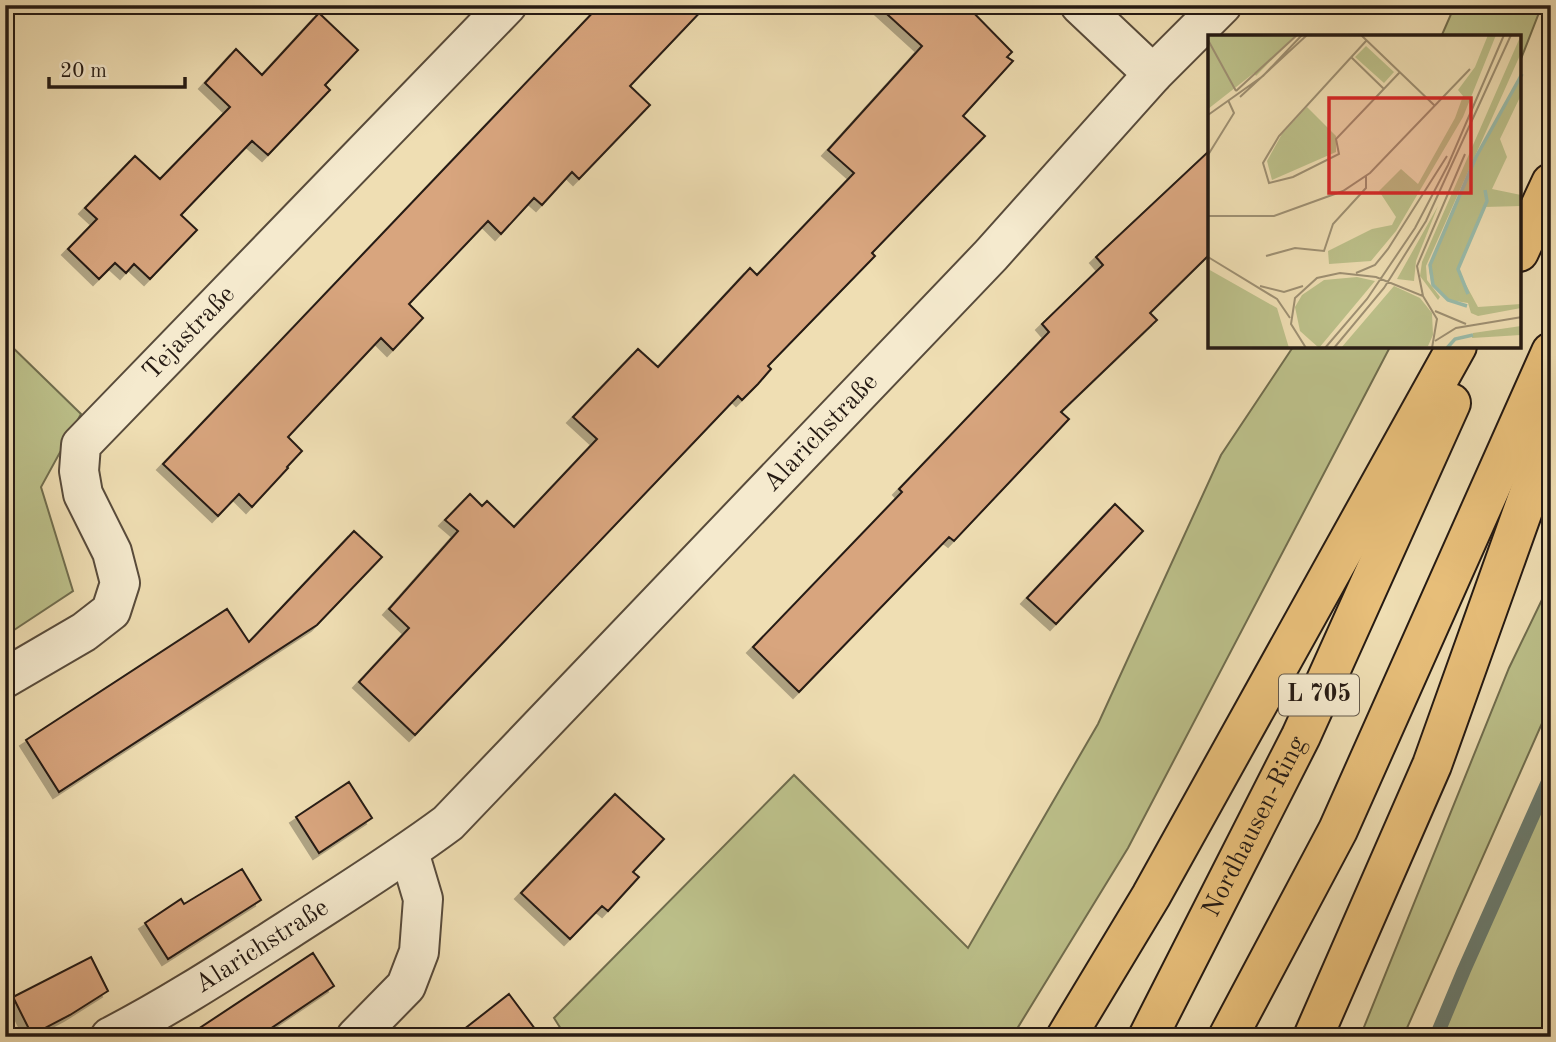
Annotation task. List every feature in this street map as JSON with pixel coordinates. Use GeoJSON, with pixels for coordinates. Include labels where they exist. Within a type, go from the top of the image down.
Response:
{"type":"FeatureCollection","features":[{"type":"Feature","properties":{"kind":"highway"},"geometry":{"type":"LineString","coordinates":[[1521,232],[1551,181]]}},
{"type":"Feature","properties":{"kind":"highway"},"geometry":{"type":"LineString","coordinates":[[1521,248],[1551,181]]}},
{"type":"Feature","properties":{"kind":"highway"},"geometry":{"type":"LineString","coordinates":[[1066,1037],[1150,896],[1456,348]]}},
{"type":"Feature","properties":{"kind":"highway","name":"Nordhausen-Ring"},"geometry":{"type":"LineString","coordinates":[[1148,1037],[1301,736],[1476,348]]}},
{"type":"Feature","properties":{"kind":"highway","name":"L 705"},"geometry":{"type":"LineString","coordinates":[[1228,1037],[1338,830],[1551,352]]}},
{"type":"Feature","properties":{"kind":"highway"},"geometry":{"type":"LineString","coordinates":[[1313,1037],[1432,765],[1551,432]]}},
{"type":"Feature","properties":{"kind":"street","name":"Tejastraße"},"geometry":{"type":"LineString","coordinates":[[5,678],[84,632],[111,611],[120,583],[112,552],[83,494],[79,471],[81,445],[507,5]]}},
{"type":"Feature","properties":{"kind":"street"},"geometry":{"type":"LineString","coordinates":[[1080,5],[1153,74]]}},
{"type":"Feature","properties":{"kind":"street","name":"Alarichstraße"},"geometry":{"type":"LineString","coordinates":[[110,1037],[155,1014],[409,852],[448,823],[991,255],[1153,74],[1222,5]]}},
{"type":"Feature","properties":{"kind":"street"},"geometry":{"type":"LineString","coordinates":[[356,1037],[406,986],[419,952],[423,899],[409,852]]}},
{"type":"Feature","properties":{"kind":"green space"},"geometry":{"type":"Polygon","coordinates":[[[1455,5],[1542,5],[1521,59],[1521,35],[1442,35],[1455,5]]]}},
{"type":"Feature","properties":{"kind":"green space"},"geometry":{"type":"Polygon","coordinates":[[[5,340],[81,414],[41,487],[73,591],[5,636],[5,340]]]}},
{"type":"Feature","properties":{"kind":"green space"},"geometry":{"type":"Polygon","coordinates":[[[1292,348],[1389,348],[1128,848],[1012,1037],[566,1037],[554,1018],[794,775],[968,948],[1098,724],[1221,455],[1292,348]]]}},
{"type":"Feature","properties":{"kind":"green space"},"geometry":{"type":"Polygon","coordinates":[[[1551,581],[1551,703],[1403,1037],[1360,1037],[1509,668],[1551,581]]]}},
{"type":"Feature","properties":{"kind":"green space"},"geometry":{"type":"Polygon","coordinates":[[[1551,785],[1551,1037],[1438,1037],[1551,785]]]}},
{"type":"Feature","properties":{"kind":"building"},"geometry":{"type":"Polygon","coordinates":[[[600,5],[707,5],[630,86],[650,105],[579,179],[572,172],[542,205],[534,198],[501,234],[488,221],[409,304],[423,318],[393,350],[381,338],[288,437],[302,451],[288,468],[252,507],[239,494],[218,516],[163,464],[600,5]]]}},
{"type":"Feature","properties":{"kind":"building"},"geometry":{"type":"Polygon","coordinates":[[[877,5],[966,5],[1012,52],[1007,57],[1013,61],[963,116],[985,136],[872,253],[875,256],[768,366],[771,369],[758,384],[742,400],[738,396],[415,735],[359,682],[409,628],[389,609],[458,531],[445,520],[470,494],[482,506],[487,501],[514,527],[597,439],[573,417],[638,349],[658,367],[750,268],[757,275],[854,173],[828,150],[922,46],[877,5]]]}},
{"type":"Feature","properties":{"kind":"building"},"geometry":{"type":"Polygon","coordinates":[[[319,13],[358,50],[325,85],[330,90],[268,155],[252,141],[181,215],[197,230],[150,279],[134,264],[126,273],[115,263],[99,279],[68,249],[97,219],[85,208],[135,156],[160,179],[230,107],[205,83],[236,49],[262,75],[319,13]]]}},
{"type":"Feature","properties":{"kind":"building"},"geometry":{"type":"Polygon","coordinates":[[[1208,152],[1208,256],[1150,313],[1157,320],[1061,412],[1069,419],[954,541],[949,537],[799,692],[753,647],[902,492],[899,489],[1049,332],[1042,324],[1103,265],[1096,257],[1208,152]]]}},
{"type":"Feature","properties":{"kind":"building"},"geometry":{"type":"Polygon","coordinates":[[[1115,504],[1143,531],[1056,624],[1027,598],[1115,504]]]}},
{"type":"Feature","properties":{"kind":"building"},"geometry":{"type":"Polygon","coordinates":[[[354,531],[382,557],[317,625],[59,792],[26,740],[227,609],[249,642],[354,531]]]}},
{"type":"Feature","properties":{"kind":"building"},"geometry":{"type":"Polygon","coordinates":[[[349,782],[372,818],[319,853],[296,817],[349,782]]]}},
{"type":"Feature","properties":{"kind":"building"},"geometry":{"type":"Polygon","coordinates":[[[615,794],[664,839],[633,872],[639,877],[608,911],[602,906],[570,939],[521,893],[615,794]]]}},
{"type":"Feature","properties":{"kind":"building"},"geometry":{"type":"Polygon","coordinates":[[[242,869],[261,900],[168,959],[145,923],[181,899],[184,904],[242,869]]]}},
{"type":"Feature","properties":{"kind":"building"},"geometry":{"type":"Polygon","coordinates":[[[313,953],[334,986],[258,1037],[186,1037],[313,953]]]}},
{"type":"Feature","properties":{"kind":"building"},"geometry":{"type":"Polygon","coordinates":[[[91,957],[108,991],[32,1035],[13,997],[91,957]]]}},
{"type":"Feature","properties":{"kind":"building"},"geometry":{"type":"Polygon","coordinates":[[[509,994],[541,1037],[454,1037],[509,994]]]}},
{"type":"Feature","properties":{"kind":"waterway"},"geometry":{"type":"LineString","coordinates":[[1436,1037],[1551,775]]}}]}
